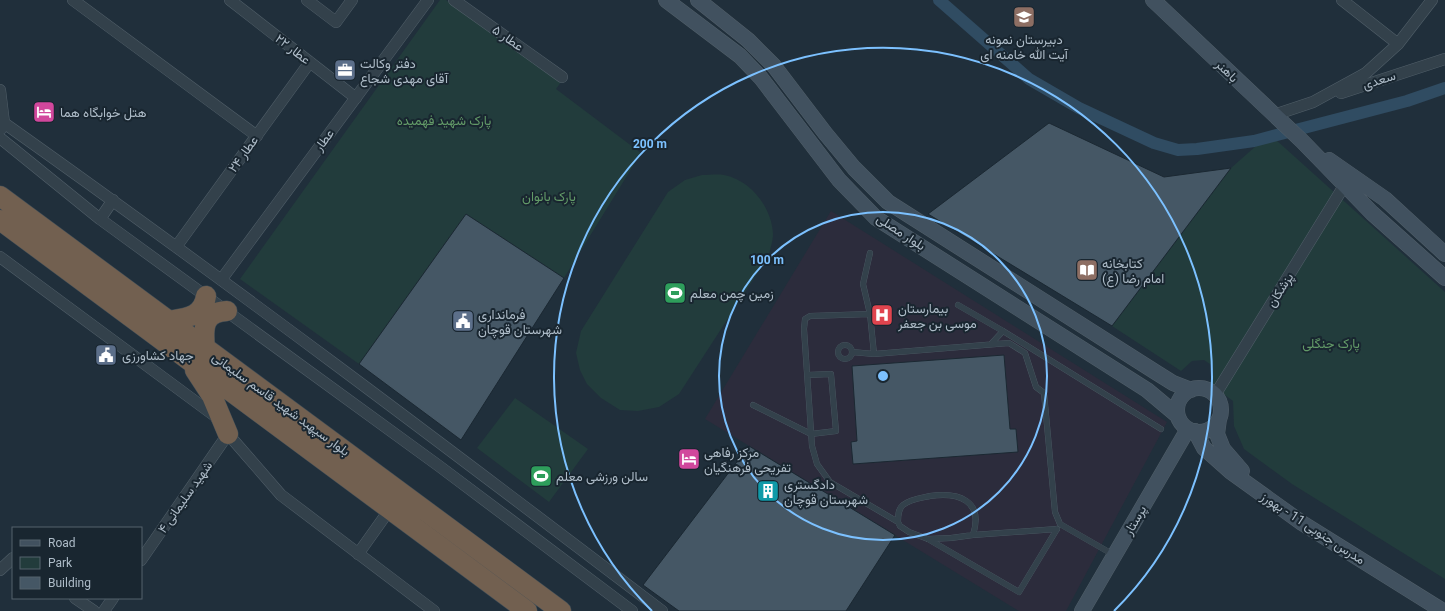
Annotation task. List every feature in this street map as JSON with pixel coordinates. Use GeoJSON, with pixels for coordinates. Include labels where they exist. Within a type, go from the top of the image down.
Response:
{"type":"FeatureCollection","features":[{"type":"Feature","properties":{"kind":"highway","name":"بلوار سپهبد شهید قاسم سلیمانی"},"geometry":{"type":"LineString","coordinates":[[0,196],[561,611]]}},
{"type":"Feature","properties":{"kind":"highway","name":"بلوار سپهبد شهید قاسم سلیمانی"},"geometry":{"type":"LineString","coordinates":[[0,220],[528,611]]}},
{"type":"Feature","properties":{"kind":"highway"},"geometry":{"type":"LineString","coordinates":[[168,321],[182,319],[199,312],[206,296]]}},
{"type":"Feature","properties":{"kind":"highway"},"geometry":{"type":"LineString","coordinates":[[205,348],[204,333],[210,316],[218,312],[227,311]]}},
{"type":"Feature","properties":{"kind":"highway"},"geometry":{"type":"LineString","coordinates":[[189,360],[212,396],[228,434]]}},
{"type":"Feature","properties":{"kind":"street"},"geometry":{"type":"LineString","coordinates":[[73,0],[257,136]]}},
{"type":"Feature","properties":{"kind":"street","name":"عطار ۲۲"},"geometry":{"type":"LineString","coordinates":[[230,0],[356,98]]}},
{"type":"Feature","properties":{"kind":"street"},"geometry":{"type":"LineString","coordinates":[[307,0],[336,22],[352,0]]}},
{"type":"Feature","properties":{"kind":"street","name":"عطار"},"geometry":{"type":"LineString","coordinates":[[221,280],[428,0]]}},
{"type":"Feature","properties":{"kind":"street","name":"عطار ۵"},"geometry":{"type":"LineString","coordinates":[[454,0],[562,77]]}},
{"type":"Feature","properties":{"kind":"street","name":"بلوار مصلی"},"geometry":{"type":"LineString","coordinates":[[666,0],[740,56],[761,78],[839,180],[876,218],[1147,390],[1178,416]]}},
{"type":"Feature","properties":{"kind":"street","name":"بلوار مصلی"},"geometry":{"type":"LineString","coordinates":[[698,0],[748,40],[774,66],[825,133],[854,168],[888,202],[1173,383],[1191,390]]}},
{"type":"Feature","properties":{"kind":"street","name":"باهنر"},"geometry":{"type":"LineString","coordinates":[[1153,0],[1302,141],[1344,186],[1372,213],[1445,278]]}},
{"type":"Feature","properties":{"kind":"street"},"geometry":{"type":"LineString","coordinates":[[1342,0],[1398,44]]}},
{"type":"Feature","properties":{"kind":"street"},"geometry":{"type":"LineString","coordinates":[[1278,119],[1366,73],[1398,44],[1432,0]]}},
{"type":"Feature","properties":{"kind":"street","name":"سعدی"},"geometry":{"type":"LineString","coordinates":[[1313,102],[1445,59]]}},
{"type":"Feature","properties":{"kind":"street","name":"عطار ۲۴"},"geometry":{"type":"LineString","coordinates":[[176,246],[310,62]]}},
{"type":"Feature","properties":{"kind":"street"},"geometry":{"type":"LineString","coordinates":[[0,90],[2,127],[113,200],[176,246],[451,451],[662,611]]}},
{"type":"Feature","properties":{"kind":"street"},"geometry":{"type":"LineString","coordinates":[[0,138],[100,218],[439,466],[632,611]]}},
{"type":"Feature","properties":{"kind":"street","name":"باهنر"},"geometry":{"type":"LineString","coordinates":[[1302,141],[1385,199],[1445,254]]}},
{"type":"Feature","properties":{"kind":"street","name":"پزشکان"},"geometry":{"type":"LineString","coordinates":[[1215,395],[1344,186]]}},
{"type":"Feature","properties":{"kind":"street"},"geometry":{"type":"LineString","coordinates":[[100,218],[113,200]]}},
{"type":"Feature","properties":{"kind":"street"},"geometry":{"type":"LineString","coordinates":[[0,257],[215,416],[228,434],[281,495],[434,611]]}},
{"type":"Feature","properties":{"kind":"street"},"geometry":{"type":"LineString","coordinates":[[1147,390],[1161,391],[1164,387],[1164,381],[1157,373]]}},
{"type":"Feature","properties":{"kind":"street"},"geometry":{"type":"LineString","coordinates":[[1200,388],[1208,390],[1215,395],[1220,402],[1221,411],[1219,419],[1212,428],[1201,432],[1192,430],[1182,423],[1178,416],[1178,408],[1180,400],[1185,394],[1191,390],[1200,388]]}},
{"type":"Feature","properties":{"kind":"street","name":"مدرس جنوبی 11 - بهورز"},"geometry":{"type":"LineString","coordinates":[[1219,419],[1217,434],[1223,449],[1239,468],[1304,520],[1445,601]]}},
{"type":"Feature","properties":{"kind":"street","name":"پرستار"},"geometry":{"type":"LineString","coordinates":[[1082,611],[1114,555],[1192,430]]}},
{"type":"Feature","properties":{"kind":"street","name":"مدرس جنوبی 11 - بهورز"},"geometry":{"type":"LineString","coordinates":[[1192,430],[1204,448],[1231,472],[1443,611]]}},
{"type":"Feature","properties":{"kind":"street","name":"شهید سلیمانی ۴"},"geometry":{"type":"LineString","coordinates":[[142,559],[228,434]]}},
{"type":"Feature","properties":{"kind":"street"},"geometry":{"type":"LineString","coordinates":[[439,466],[451,451]]}},
{"type":"Feature","properties":{"kind":"street"},"geometry":{"type":"LineString","coordinates":[[358,554],[390,509]]}},
{"type":"Feature","properties":{"kind":"street"},"geometry":{"type":"LineString","coordinates":[[0,570],[12,559]]}},
{"type":"Feature","properties":{"kind":"street"},"geometry":{"type":"LineString","coordinates":[[76,599],[94,611]]}},
{"type":"Feature","properties":{"kind":"street"},"geometry":{"type":"LineString","coordinates":[[104,611],[112,599]]}},
{"type":"Feature","properties":{"kind":"lane"},"geometry":{"type":"LineString","coordinates":[[870,253],[862,284],[870,314],[874,354]]}},
{"type":"Feature","properties":{"kind":"lane"},"geometry":{"type":"LineString","coordinates":[[958,305],[1161,429]]}},
{"type":"Feature","properties":{"kind":"lane"},"geometry":{"type":"LineString","coordinates":[[870,314],[810,316],[806,319],[804,329],[812,446],[817,464],[830,482],[898,522],[900,526],[909,532],[928,539],[1019,592],[1057,529],[928,539]]}},
{"type":"Feature","properties":{"kind":"lane"},"geometry":{"type":"LineString","coordinates":[[991,344],[1002,331]]}},
{"type":"Feature","properties":{"kind":"lane"},"geometry":{"type":"LineString","coordinates":[[852,352],[874,354],[1008,343],[1025,353],[1036,387],[1044,393],[1055,512],[1060,524],[1114,555]]}},
{"type":"Feature","properties":{"kind":"lane"},"geometry":{"type":"LineString","coordinates":[[753,405],[811,434],[836,431],[831,374],[807,375]]}},
{"type":"Feature","properties":{"kind":"lane"},"geometry":{"type":"LineString","coordinates":[[898,522],[899,511],[902,505],[909,501],[924,497],[947,495],[966,499],[973,509],[975,528],[973,535]]}},
{"type":"Feature","properties":{"kind":"shaded area","name":"بیمارستان موسی بن جعفر"},"geometry":{"type":"Polygon","coordinates":[[[831,211],[1167,422],[1066,611],[1019,611],[705,419],[831,211]]]}},
{"type":"Feature","properties":{"kind":"green space","name":"پارک شهید فهمیده"},"geometry":{"type":"Polygon","coordinates":[[[440,0],[446,0],[561,82],[556,89],[641,153],[564,278],[466,214],[359,364],[240,279],[440,0]]]}},
{"type":"Feature","properties":{"kind":"green space","name":"پارک جنگلی"},"geometry":{"type":"Polygon","coordinates":[[[1275,139],[1445,292],[1445,579],[1292,484],[1244,449],[1234,426],[1233,401],[1210,384],[1213,376],[1213,366],[1204,360],[1192,361],[1181,371],[1112,326],[1231,168],[1256,146],[1275,139]]]}},
{"type":"Feature","properties":{"kind":"green space","name":"زمین چمن معلم"},"geometry":{"type":"Polygon","coordinates":[[[702,175],[724,175],[734,178],[751,189],[758,197],[764,205],[772,224],[773,237],[769,255],[679,394],[659,407],[638,411],[620,410],[601,398],[587,384],[580,370],[576,353],[581,331],[668,192],[685,180],[702,175]]]}},
{"type":"Feature","properties":{"kind":"green space","name":"سالن ورزشی معلم"},"geometry":{"type":"Polygon","coordinates":[[[515,398],[588,449],[549,502],[477,448],[515,398]]]}},
{"type":"Feature","properties":{"kind":"building","name":"کتابخانه امام رضا (ع)"},"geometry":{"type":"Polygon","coordinates":[[[1049,123],[1164,177],[1231,168],[1112,326],[928,214],[1049,123]]]}},
{"type":"Feature","properties":{"kind":"building","name":"فرمانداری شهرستان قوچان"},"geometry":{"type":"Polygon","coordinates":[[[466,214],[564,278],[461,440],[359,364],[466,214]]]}},
{"type":"Feature","properties":{"kind":"building"},"geometry":{"type":"Polygon","coordinates":[[[1004,355],[1010,429],[1016,429],[1018,452],[853,464],[851,442],[857,441],[852,366],[1004,355]]]}},
{"type":"Feature","properties":{"kind":"building","name":"دادگستری شهرستان قوچان"},"geometry":{"type":"Polygon","coordinates":[[[749,446],[895,535],[846,611],[679,611],[643,585],[749,446]]]}},
{"type":"Feature","properties":{"kind":"waterway"},"geometry":{"type":"LineString","coordinates":[[939,0],[1029,79],[1079,108],[1154,143],[1178,150],[1197,149],[1254,141],[1407,101],[1445,88]]}},
{"type":"Feature","properties":{"kind":"place","name":"دبیرستان نمونه آیت الله خامنه ای"},"geometry":{"type":"Point","coordinates":[1024,17]}},
{"type":"Feature","properties":{"kind":"place","name":"دفتر وکالت آقای مهدی شجاع"},"geometry":{"type":"Point","coordinates":[345,70]}},
{"type":"Feature","properties":{"kind":"place","name":"هتل خوابگاه هما"},"geometry":{"type":"Point","coordinates":[44,112]}},
{"type":"Feature","properties":{"kind":"place","name":"کتابخانه امام رضا (ع)"},"geometry":{"type":"Point","coordinates":[1087,270]}},
{"type":"Feature","properties":{"kind":"place","name":"زمین چمن معلم"},"geometry":{"type":"Point","coordinates":[675,293]}},
{"type":"Feature","properties":{"kind":"place","name":"بیمارستان موسی بن جعفر"},"geometry":{"type":"Point","coordinates":[882,315]}},
{"type":"Feature","properties":{"kind":"place","name":"فرمانداری شهرستان قوچان"},"geometry":{"type":"Point","coordinates":[463,321]}},
{"type":"Feature","properties":{"kind":"place","name":"جهاد کشاورزی"},"geometry":{"type":"Point","coordinates":[106,355]}},
{"type":"Feature","properties":{"kind":"place","name":"مرکز رفاهی تفریحی فرهنگیان"},"geometry":{"type":"Point","coordinates":[689,459]}},
{"type":"Feature","properties":{"kind":"place","name":"سالن ورزشی معلم"},"geometry":{"type":"Point","coordinates":[541,476]}},
{"type":"Feature","properties":{"kind":"place","name":"دادگستری شهرستان قوچان"},"geometry":{"type":"Point","coordinates":[768,491]}},
{"type":"Feature","properties":{"kind":"park label","name":"پارک بانوان"},"geometry":{"type":"Point","coordinates":[549,196]}}]}
